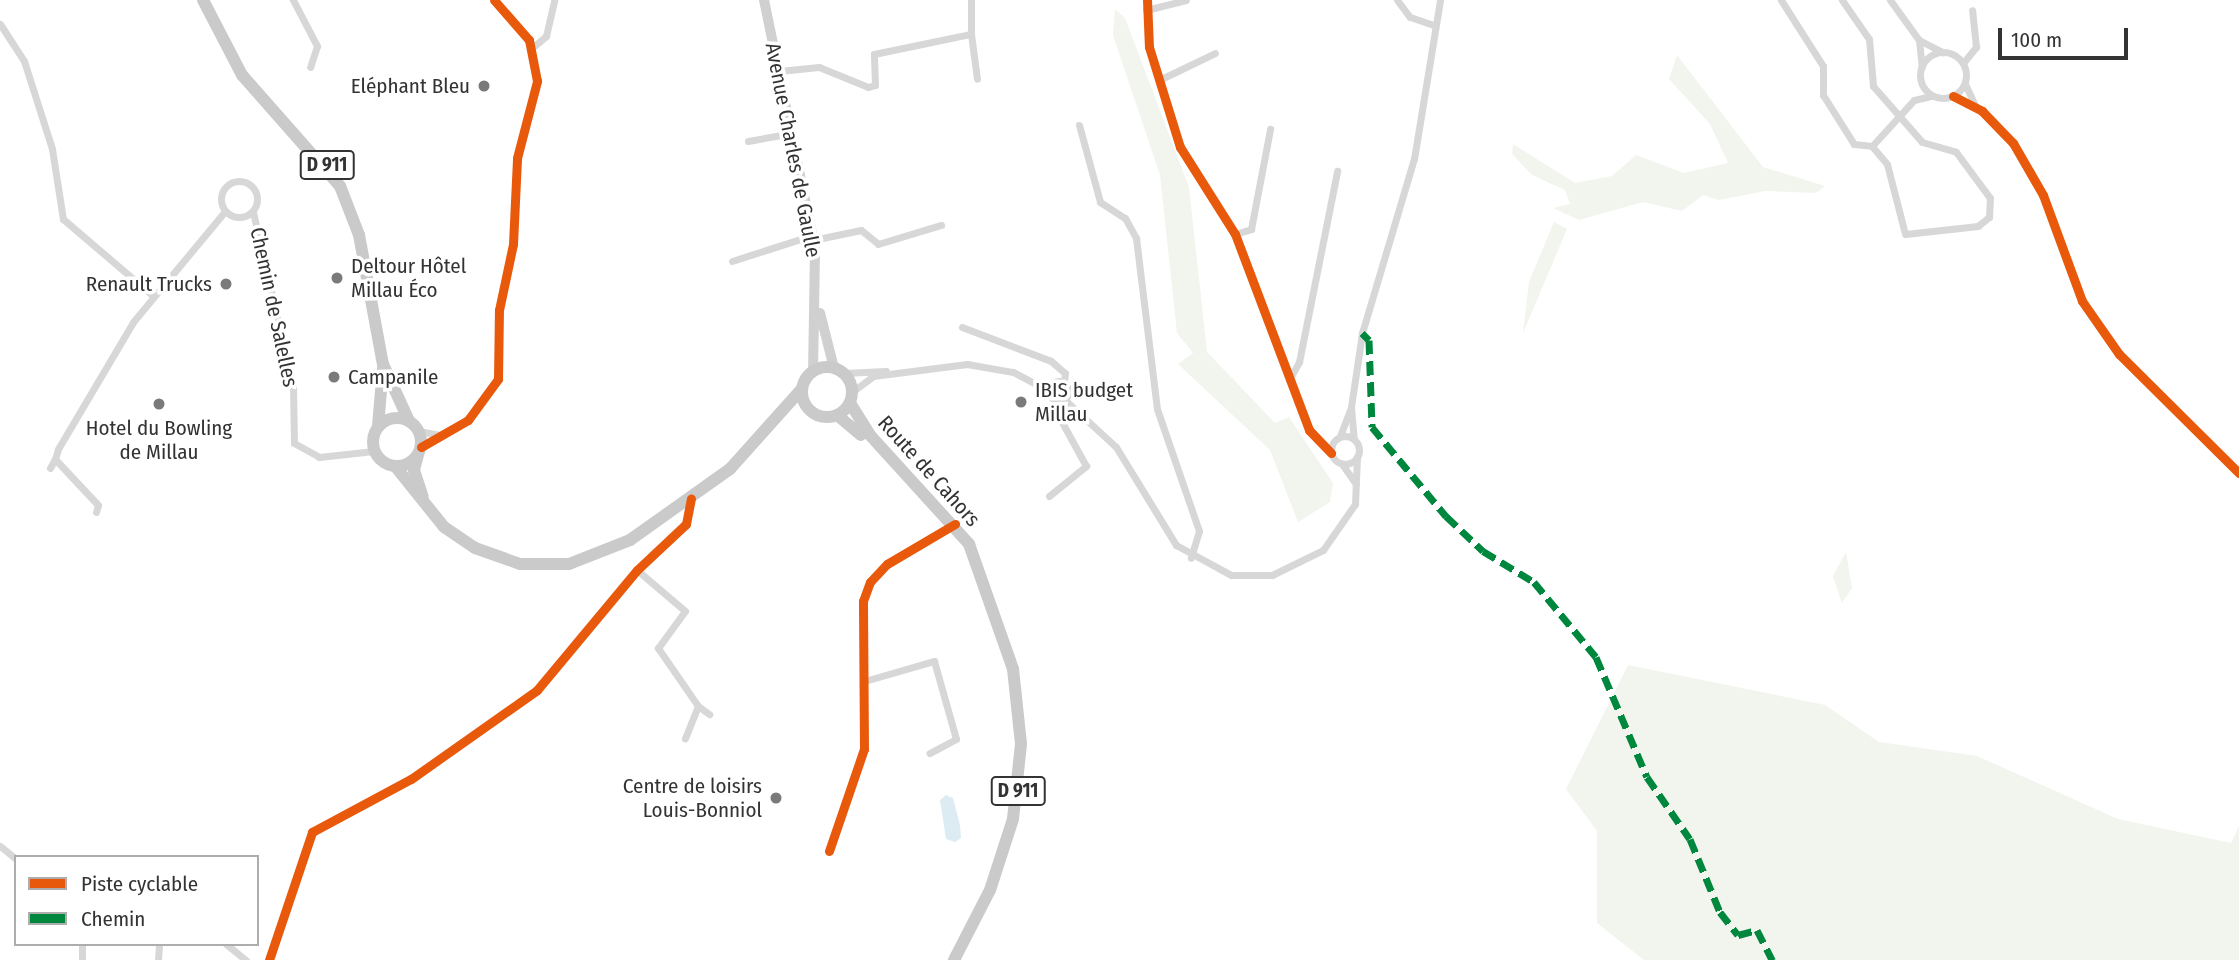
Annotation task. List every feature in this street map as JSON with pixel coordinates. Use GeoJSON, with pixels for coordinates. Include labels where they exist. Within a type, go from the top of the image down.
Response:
{"type":"FeatureCollection","features":[{"type":"Feature","properties":{"kind":"main road","name":"D 911"},"geometry":{"type":"LineString","coordinates":[[203,0],[242,75],[340,186],[359,235],[383,364],[409,421]]}},
{"type":"Feature","properties":{"kind":"main road","name":"Avenue Charles de Gaulle"},"geometry":{"type":"LineString","coordinates":[[764,0],[813,237],[817,302]]}},
{"type":"Feature","properties":{"kind":"main road"},"geometry":{"type":"LineString","coordinates":[[427,507],[415,477],[419,431],[409,421],[390,418],[377,428],[374,451],[395,466],[427,507],[475,548],[535,566],[595,558],[691,498],[775,425],[813,370],[817,302]]}},
{"type":"Feature","properties":{"kind":"main road"},"geometry":{"type":"LineString","coordinates":[[801,390],[807,409],[821,417],[837,415],[851,398],[839,371],[817,302]]}},
{"type":"Feature","properties":{"kind":"main road","name":"D 911"},"geometry":{"type":"LineString","coordinates":[[377,428],[383,364]]}},
{"type":"Feature","properties":{"kind":"main road"},"geometry":{"type":"LineString","coordinates":[[813,370],[839,371]]}},
{"type":"Feature","properties":{"kind":"main road","name":"Route de Cahors"},"geometry":{"type":"LineString","coordinates":[[851,398],[869,434],[952,526],[978,566],[997,611],[1020,713],[1017,795],[999,866],[954,960]]}},
{"type":"Feature","properties":{"kind":"main road"},"geometry":{"type":"LineString","coordinates":[[775,425],[807,409]]}},
{"type":"Feature","properties":{"kind":"main road","name":"Route de Cahors"},"geometry":{"type":"LineString","coordinates":[[837,415],[952,526]]}},
{"type":"Feature","properties":{"kind":"main road"},"geometry":{"type":"LineString","coordinates":[[395,466],[419,451]]}},
{"type":"Feature","properties":{"kind":"street"},"geometry":{"type":"LineString","coordinates":[[293,0],[317,46],[310,67]]}},
{"type":"Feature","properties":{"kind":"street"},"geometry":{"type":"LineString","coordinates":[[419,451],[467,420],[498,379],[517,158],[537,81],[533,47],[495,0]]}},
{"type":"Feature","properties":{"kind":"street"},"geometry":{"type":"LineString","coordinates":[[533,47],[546,36],[554,0]]}},
{"type":"Feature","properties":{"kind":"street"},"geometry":{"type":"LineString","coordinates":[[971,0],[971,34],[977,79]]}},
{"type":"Feature","properties":{"kind":"street"},"geometry":{"type":"LineString","coordinates":[[1147,0],[1146,10],[1158,80],[1180,147],[1235,234],[1289,380],[1316,438],[1342,464],[1358,492]]}},
{"type":"Feature","properties":{"kind":"street"},"geometry":{"type":"LineString","coordinates":[[1146,10],[1186,0]]}},
{"type":"Feature","properties":{"kind":"street"},"geometry":{"type":"LineString","coordinates":[[1397,0],[1410,17],[1433,25]]}},
{"type":"Feature","properties":{"kind":"street"},"geometry":{"type":"LineString","coordinates":[[851,398],[873,376],[907,371],[980,364],[1030,379],[1050,387],[1081,410],[1116,447],[1162,527],[1191,558],[1231,575],[1292,569],[1339,533],[1358,492],[1351,407],[1362,332],[1414,159],[1433,25],[1440,0]]}},
{"type":"Feature","properties":{"kind":"street"},"geometry":{"type":"LineString","coordinates":[[1781,0],[1823,66],[1823,95],[1849,141],[1872,146],[1887,164],[1905,234],[1978,226],[1989,217],[1990,198],[1956,152],[1922,142],[1868,78],[1869,39],[1842,0]]}},
{"type":"Feature","properties":{"kind":"street"},"geometry":{"type":"LineString","coordinates":[[1890,0],[1919,40],[1963,63]]}},
{"type":"Feature","properties":{"kind":"street"},"geometry":{"type":"LineString","coordinates":[[1972,10],[1976,47],[1963,63],[1965,84],[1975,105],[2013,143],[2038,186],[2082,301],[2119,354],[2239,474]]}},
{"type":"Feature","properties":{"kind":"street"},"geometry":{"type":"LineString","coordinates":[[0,24],[24,61],[52,149],[63,219],[153,296]]}},
{"type":"Feature","properties":{"kind":"street"},"geometry":{"type":"LineString","coordinates":[[779,71],[820,67],[868,87],[875,85],[874,54],[971,34]]}},
{"type":"Feature","properties":{"kind":"street"},"geometry":{"type":"LineString","coordinates":[[1872,146],[1914,100],[1922,68],[1919,40]]}},
{"type":"Feature","properties":{"kind":"street"},"geometry":{"type":"LineString","coordinates":[[1922,68],[1944,52]]}},
{"type":"Feature","properties":{"kind":"street"},"geometry":{"type":"LineString","coordinates":[[1158,80],[1215,53]]}},
{"type":"Feature","properties":{"kind":"street"},"geometry":{"type":"LineString","coordinates":[[1920,77],[1932,96]]}},
{"type":"Feature","properties":{"kind":"street"},"geometry":{"type":"LineString","coordinates":[[1953,96],[1965,84]]}},
{"type":"Feature","properties":{"kind":"street"},"geometry":{"type":"LineString","coordinates":[[1914,100],[1932,96],[1953,96],[1975,105]]}},
{"type":"Feature","properties":{"kind":"street"},"geometry":{"type":"LineString","coordinates":[[1079,125],[1100,202],[1125,218],[1136,239],[1157,409],[1199,531],[1191,558]]}},
{"type":"Feature","properties":{"kind":"street"},"geometry":{"type":"LineString","coordinates":[[1235,234],[1251,229],[1270,129]]}},
{"type":"Feature","properties":{"kind":"street"},"geometry":{"type":"LineString","coordinates":[[748,141],[792,134]]}},
{"type":"Feature","properties":{"kind":"street"},"geometry":{"type":"LineString","coordinates":[[1289,380],[1299,362],[1337,171]]}},
{"type":"Feature","properties":{"kind":"street"},"geometry":{"type":"LineString","coordinates":[[237,181],[257,193],[253,212],[236,218],[225,211],[223,190],[237,181]]}},
{"type":"Feature","properties":{"kind":"street","name":"Chemin de Salelles"},"geometry":{"type":"LineString","coordinates":[[50,468],[81,412],[153,296],[225,211]]}},
{"type":"Feature","properties":{"kind":"street","name":"Chemin de Salelles"},"geometry":{"type":"LineString","coordinates":[[253,212],[293,386],[294,443],[319,457],[374,451]]}},
{"type":"Feature","properties":{"kind":"street"},"geometry":{"type":"LineString","coordinates":[[732,261],[813,237],[861,230],[878,244],[941,225]]}},
{"type":"Feature","properties":{"kind":"street"},"geometry":{"type":"LineString","coordinates":[[962,327],[1051,361],[1065,373],[1064,398],[1058,415],[1086,466],[1049,496]]}},
{"type":"Feature","properties":{"kind":"street"},"geometry":{"type":"LineString","coordinates":[[839,371],[907,371]]}},
{"type":"Feature","properties":{"kind":"street"},"geometry":{"type":"LineString","coordinates":[[1050,387],[1064,382]]}},
{"type":"Feature","properties":{"kind":"street"},"geometry":{"type":"LineString","coordinates":[[1331,453],[1351,407]]}},
{"type":"Feature","properties":{"kind":"street"},"geometry":{"type":"LineString","coordinates":[[419,431],[441,435]]}},
{"type":"Feature","properties":{"kind":"street"},"geometry":{"type":"LineString","coordinates":[[1316,438],[1354,439]]}},
{"type":"Feature","properties":{"kind":"street"},"geometry":{"type":"LineString","coordinates":[[1342,464],[1357,457]]}},
{"type":"Feature","properties":{"kind":"street"},"geometry":{"type":"LineString","coordinates":[[55,458],[98,505],[96,512]]}},
{"type":"Feature","properties":{"kind":"street"},"geometry":{"type":"LineString","coordinates":[[269,960],[312,832],[411,779],[537,690],[636,570],[686,524],[691,498]]}},
{"type":"Feature","properties":{"kind":"street"},"geometry":{"type":"LineString","coordinates":[[829,851],[864,748],[868,680],[863,601],[870,582],[887,564],[952,526]]}},
{"type":"Feature","properties":{"kind":"street"},"geometry":{"type":"LineString","coordinates":[[636,570],[685,611],[658,648],[698,706],[709,713]]}},
{"type":"Feature","properties":{"kind":"street"},"geometry":{"type":"LineString","coordinates":[[868,680],[934,662],[956,739],[930,753]]}},
{"type":"Feature","properties":{"kind":"street"},"geometry":{"type":"LineString","coordinates":[[685,737],[698,706]]}},
{"type":"Feature","properties":{"kind":"street"},"geometry":{"type":"LineString","coordinates":[[0,846],[14,857]]}},
{"type":"Feature","properties":{"kind":"street"},"geometry":{"type":"LineString","coordinates":[[228,946],[246,960]]}},
{"type":"Feature","properties":{"kind":"shaded area"},"geometry":{"type":"Polygon","coordinates":[[[1115,9],[1125,18],[1189,187],[1207,352],[1275,423],[1289,417],[1333,483],[1330,502],[1298,522],[1270,450],[1178,364],[1193,353],[1177,333],[1160,175],[1113,35],[1115,9]]]}},
{"type":"Feature","properties":{"kind":"shaded area"},"geometry":{"type":"Polygon","coordinates":[[[1677,55],[1763,167],[1825,186],[1816,193],[1765,191],[1719,200],[1703,195],[1682,211],[1643,202],[1579,220],[1553,208],[1570,204],[1565,190],[1532,175],[1512,154],[1513,144],[1575,183],[1612,176],[1636,155],[1684,173],[1728,163],[1710,124],[1669,79],[1677,55]]]}},
{"type":"Feature","properties":{"kind":"shaded area"},"geometry":{"type":"Polygon","coordinates":[[[1554,222],[1567,229],[1523,333],[1529,282],[1554,222]]]}},
{"type":"Feature","properties":{"kind":"shaded area"},"geometry":{"type":"Polygon","coordinates":[[[1846,552],[1852,588],[1842,603],[1833,576],[1846,552]]]}},
{"type":"Feature","properties":{"kind":"shaded area"},"geometry":{"type":"Polygon","coordinates":[[[1628,665],[1825,705],[1879,742],[1977,756],[2118,819],[2231,843],[2239,826],[2239,960],[1644,960],[1597,923],[1597,831],[1566,789],[1628,665]]]}},
{"type":"Feature","properties":{"kind":"shaded area"},"geometry":{"type":"Polygon","coordinates":[[[946,795],[953,798],[960,825],[961,838],[955,842],[946,839],[940,800],[946,795]]]}},
{"type":"Feature","properties":{"kind":"marked path"},"geometry":{"type":"LineString","coordinates":[[1362,333],[1369,340],[1372,427],[1446,516],[1483,551],[1534,582],[1596,657],[1647,777],[1690,839],[1720,912],[1738,935],[1757,930],[1772,960]]}},
{"type":"Feature","properties":{"kind":"cycle path"},"geometry":{"type":"LineString","coordinates":[[421,447],[468,420],[498,379],[499,310],[513,244],[517,158],[537,81],[529,40],[494,0]]}},
{"type":"Feature","properties":{"kind":"cycle path"},"geometry":{"type":"LineString","coordinates":[[1147,0],[1149,47],[1180,147],[1235,234],[1309,430],[1331,453]]}},
{"type":"Feature","properties":{"kind":"cycle path"},"geometry":{"type":"LineString","coordinates":[[1953,96],[1982,111],[2013,143],[2043,195],[2082,301],[2119,354],[2239,473]]}},
{"type":"Feature","properties":{"kind":"cycle path"},"geometry":{"type":"LineString","coordinates":[[269,960],[312,832],[411,779],[537,690],[637,570],[686,524],[691,498]]}},
{"type":"Feature","properties":{"kind":"cycle path"},"geometry":{"type":"LineString","coordinates":[[829,851],[864,749],[863,601],[870,582],[887,564],[955,524]]}},
{"type":"Feature","properties":{"kind":"place","name":"Eléphant Bleu"},"geometry":{"type":"Point","coordinates":[484,86]}},
{"type":"Feature","properties":{"kind":"place","name":"Deltour Hôtel Millau Éco"},"geometry":{"type":"Point","coordinates":[337,278]}},
{"type":"Feature","properties":{"kind":"place","name":"Renault Trucks"},"geometry":{"type":"Point","coordinates":[226,284]}},
{"type":"Feature","properties":{"kind":"place","name":"Campanile"},"geometry":{"type":"Point","coordinates":[334,377]}},
{"type":"Feature","properties":{"kind":"place","name":"IBIS budget Millau"},"geometry":{"type":"Point","coordinates":[1021,402]}},
{"type":"Feature","properties":{"kind":"place","name":"Hotel du Bowling de Millau"},"geometry":{"type":"Point","coordinates":[159,404]}},
{"type":"Feature","properties":{"kind":"place","name":"Centre de loisirs Louis-Bonniol"},"geometry":{"type":"Point","coordinates":[776,798]}}]}
